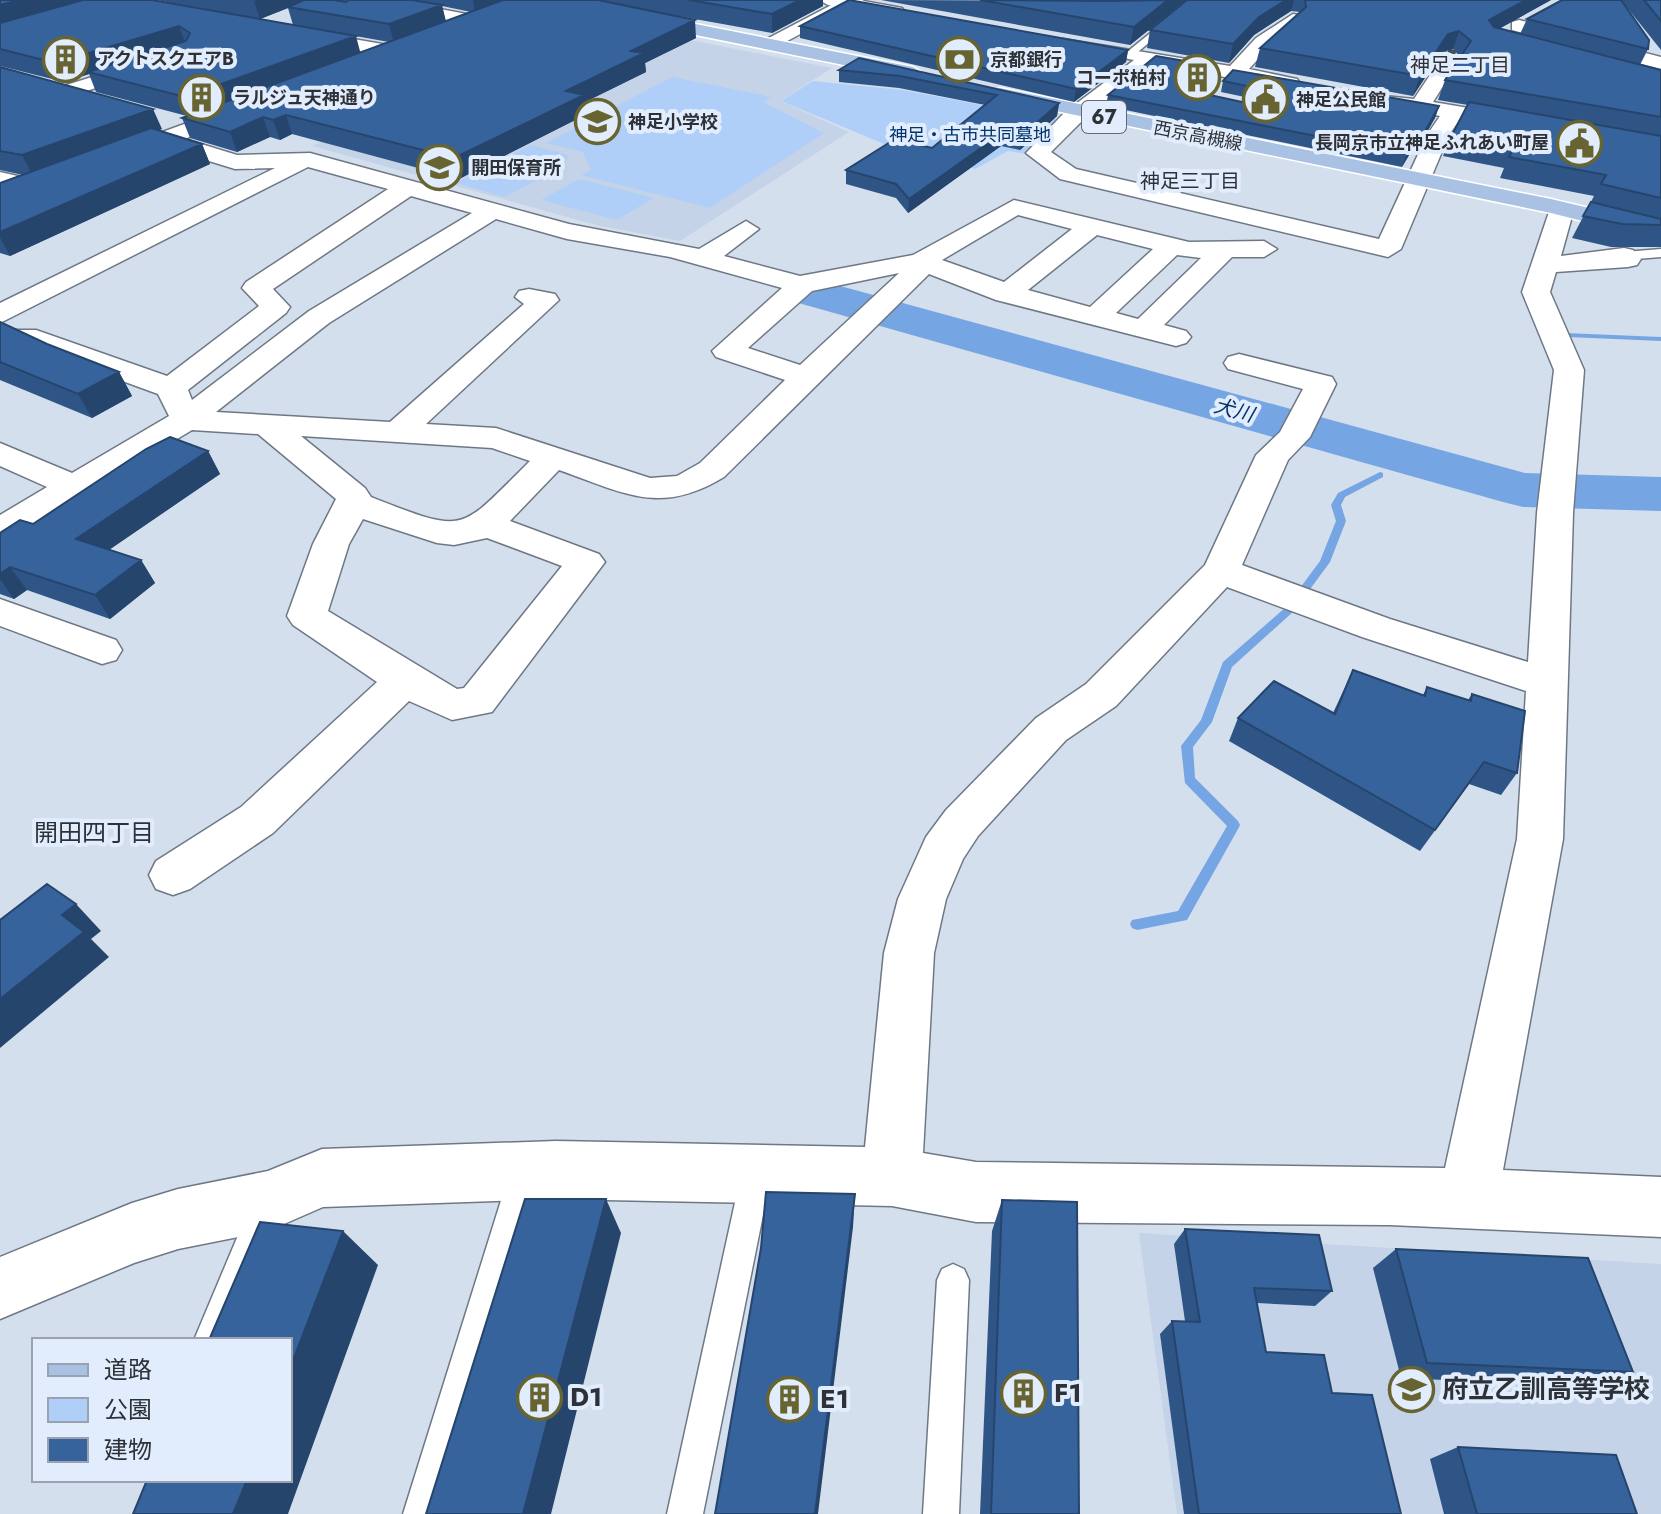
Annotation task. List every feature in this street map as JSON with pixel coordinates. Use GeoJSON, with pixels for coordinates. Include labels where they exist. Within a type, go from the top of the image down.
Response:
{"type":"FeatureCollection","features":[{"type":"Feature","properties":{"kind":"main road"},"geometry":{"type":"LineString","coordinates":[[547,0],[934,78]]}},
{"type":"Feature","properties":{"kind":"main road","name":"西京高槻線"},"geometry":{"type":"LineString","coordinates":[[979,89],[1562,209],[1661,233]]}},
{"type":"Feature","properties":{"kind":"street"},"geometry":{"type":"LineString","coordinates":[[364,0],[487,17],[435,37]]}},
{"type":"Feature","properties":{"kind":"street"},"geometry":{"type":"LineString","coordinates":[[769,43],[844,1],[921,17]]}},
{"type":"Feature","properties":{"kind":"street"},"geometry":{"type":"LineString","coordinates":[[1545,13],[1511,34],[1656,72]]}},
{"type":"Feature","properties":{"kind":"street"},"geometry":{"type":"LineString","coordinates":[[1209,88],[1293,19]]}},
{"type":"Feature","properties":{"kind":"street"},"geometry":{"type":"LineString","coordinates":[[274,31],[401,50],[349,69]]}},
{"type":"Feature","properties":{"kind":"street"},"geometry":{"type":"LineString","coordinates":[[1635,32],[1656,72]]}},
{"type":"Feature","properties":{"kind":"street"},"geometry":{"type":"LineString","coordinates":[[1044,39],[1312,87]]}},
{"type":"Feature","properties":{"kind":"street"},"geometry":{"type":"LineString","coordinates":[[1140,56],[1037,153],[1068,174],[1388,249],[1438,135],[1454,112]]}},
{"type":"Feature","properties":{"kind":"street"},"geometry":{"type":"LineString","coordinates":[[106,104],[57,90],[172,57]]}},
{"type":"Feature","properties":{"kind":"street"},"geometry":{"type":"LineString","coordinates":[[1420,106],[1451,58]]}},
{"type":"Feature","properties":{"kind":"street"},"geometry":{"type":"LineString","coordinates":[[1358,95],[1548,129]]}},
{"type":"Feature","properties":{"kind":"street"},"geometry":{"type":"LineString","coordinates":[[102,162],[160,129],[194,128],[260,103]]}},
{"type":"Feature","properties":{"kind":"street"},"geometry":{"type":"LineString","coordinates":[[160,129],[235,162],[310,160],[567,231],[704,258],[802,285]]}},
{"type":"Feature","properties":{"kind":"street"},"geometry":{"type":"LineString","coordinates":[[0,314],[310,160]]}},
{"type":"Feature","properties":{"kind":"street"},"geometry":{"type":"LineString","coordinates":[[805,377],[727,351],[802,285],[820,278],[920,262],[1068,174]]}},
{"type":"Feature","properties":{"kind":"street"},"geometry":{"type":"LineString","coordinates":[[0,200],[62,177]]}},
{"type":"Feature","properties":{"kind":"street"},"geometry":{"type":"LineString","coordinates":[[0,179],[35,187]]}},
{"type":"Feature","properties":{"kind":"street"},"geometry":{"type":"LineString","coordinates":[[171,388],[276,307],[256,288],[408,187]]}},
{"type":"Feature","properties":{"kind":"street"},"geometry":{"type":"LineString","coordinates":[[1014,207],[1171,246],[1264,249]]}},
{"type":"Feature","properties":{"kind":"street"},"geometry":{"type":"LineString","coordinates":[[1468,1197],[1540,839],[1557,495],[1569,370],[1536,292],[1562,209]]}},
{"type":"Feature","properties":{"kind":"street"},"geometry":{"type":"LineString","coordinates":[[0,530],[186,420],[319,317],[494,210]]}},
{"type":"Feature","properties":{"kind":"street"},"geometry":{"type":"LineString","coordinates":[[1006,294],[1092,226]]}},
{"type":"Feature","properties":{"kind":"street"},"geometry":{"type":"LineString","coordinates":[[704,258],[746,229]]}},
{"type":"Feature","properties":{"kind":"street"},"geometry":{"type":"LineString","coordinates":[[1095,317],[1171,246]]}},
{"type":"Feature","properties":{"kind":"street"},"geometry":{"type":"LineString","coordinates":[[1144,329],[1224,250]]}},
{"type":"Feature","properties":{"kind":"street"},"geometry":{"type":"LineString","coordinates":[[1544,265],[1628,259],[1624,256]]}},
{"type":"Feature","properties":{"kind":"street"},"geometry":{"type":"LineString","coordinates":[[920,262],[1006,294],[1176,337]]}},
{"type":"Feature","properties":{"kind":"street"},"geometry":{"type":"LineString","coordinates":[[186,420],[496,438],[647,489],[685,486],[712,470],[873,310],[918,271],[920,262]]}},
{"type":"Feature","properties":{"kind":"street"},"geometry":{"type":"LineString","coordinates":[[397,433],[545,300],[529,297]]}},
{"type":"Feature","properties":{"kind":"street"},"geometry":{"type":"LineString","coordinates":[[0,322],[42,344],[171,388],[186,420]]}},
{"type":"Feature","properties":{"kind":"street"},"geometry":{"type":"LineString","coordinates":[[892,1177],[909,953],[922,899],[943,851],[962,823],[1051,729],[1101,695],[1221,571],[1273,455],[1299,428],[1321,384],[1239,363]]}},
{"type":"Feature","properties":{"kind":"street"},"geometry":{"type":"LineString","coordinates":[[269,427],[353,495],[355,503],[331,544],[307,616],[405,680],[452,705],[477,701],[586,562],[486,525]]}},
{"type":"Feature","properties":{"kind":"street"},"geometry":{"type":"LineString","coordinates":[[0,453],[72,486]]}},
{"type":"Feature","properties":{"kind":"street"},"geometry":{"type":"LineString","coordinates":[[355,503],[450,535],[471,535],[486,525],[552,458]]}},
{"type":"Feature","properties":{"kind":"street"},"geometry":{"type":"LineString","coordinates":[[1221,571],[1547,683]]}},
{"type":"Feature","properties":{"kind":"street"},"geometry":{"type":"LineString","coordinates":[[0,612],[102,650]]}},
{"type":"Feature","properties":{"kind":"street"},"geometry":{"type":"LineString","coordinates":[[173,875],[257,820],[405,680]]}},
{"type":"Feature","properties":{"kind":"street"},"geometry":{"type":"LineString","coordinates":[[0,1288],[132,1233],[208,1212],[268,1201],[322,1178],[525,1171],[756,1174],[892,1177],[976,1192],[1468,1197],[1661,1207]]}},
{"type":"Feature","properties":{"kind":"lane"},"geometry":{"type":"LineString","coordinates":[[1140,56],[1196,0]]}},
{"type":"Feature","properties":{"kind":"lane"},"geometry":{"type":"LineString","coordinates":[[1624,256],[1661,253]]}},
{"type":"Feature","properties":{"kind":"lane"},"geometry":{"type":"LineString","coordinates":[[421,1514],[525,1171]]}},
{"type":"Feature","properties":{"kind":"lane"},"geometry":{"type":"LineString","coordinates":[[685,1514],[756,1174]]}},
{"type":"Feature","properties":{"kind":"lane"},"geometry":{"type":"LineString","coordinates":[[211,1338],[268,1201]]}},
{"type":"Feature","properties":{"kind":"lane"},"geometry":{"type":"LineString","coordinates":[[941,1514],[953,1280]]}},
{"type":"Feature","properties":{"kind":"shaded area","name":"神足小学校"},"geometry":{"type":"Polygon","coordinates":[[[594,21],[832,68],[780,101],[849,132],[680,241],[596,225],[312,146],[594,21]]]}},
{"type":"Feature","properties":{"kind":"shaded area","name":"府立乙訓高等学校"},"geometry":{"type":"Polygon","coordinates":[[[1139,1233],[1661,1264],[1661,1514],[1177,1514],[1139,1233]]]}},
{"type":"Feature","properties":{"kind":"green space"},"geometry":{"type":"Polygon","coordinates":[[[672,77],[771,97],[763,102],[824,133],[710,208],[581,175],[591,170],[583,152],[546,143],[672,77]]]}},
{"type":"Feature","properties":{"kind":"green space","name":"神足・古市共同墓地"},"geometry":{"type":"Polygon","coordinates":[[[813,81],[903,90],[1061,120],[1027,154],[1008,151],[975,169],[884,144],[781,101],[813,81]]]}},
{"type":"Feature","properties":{"kind":"green space"},"geometry":{"type":"Polygon","coordinates":[[[531,145],[569,155],[564,165],[505,197],[456,183],[531,145]]]}},
{"type":"Feature","properties":{"kind":"green space"},"geometry":{"type":"Polygon","coordinates":[[[579,179],[654,198],[617,220],[541,200],[579,179]]]}},
{"type":"Feature","properties":{"kind":"building"},"geometry":{"type":"Polygon","coordinates":[[[0,0],[20,0],[0,5],[0,0]]]}},
{"type":"Feature","properties":{"kind":"building"},"geometry":{"type":"Polygon","coordinates":[[[83,0],[152,0],[356,36],[185,97],[88,72],[186,41],[190,33],[179,26],[55,63],[0,49],[0,23],[83,0]]]}},
{"type":"Feature","properties":{"kind":"building"},"geometry":{"type":"Polygon","coordinates":[[[304,0],[412,0],[442,5],[389,24],[288,7],[304,0]]]}},
{"type":"Feature","properties":{"kind":"building"},"geometry":{"type":"Polygon","coordinates":[[[503,0],[598,0],[695,20],[631,51],[644,53],[566,91],[584,95],[454,158],[286,115],[273,120],[263,117],[230,132],[182,118],[503,0]]]}},
{"type":"Feature","properties":{"kind":"building"},"geometry":{"type":"Polygon","coordinates":[[[689,0],[800,0],[772,14],[689,0]]]}},
{"type":"Feature","properties":{"kind":"building"},"geometry":{"type":"Polygon","coordinates":[[[849,0],[1128,50],[1076,89],[800,26],[849,0]]]}},
{"type":"Feature","properties":{"kind":"building"},"geometry":{"type":"Polygon","coordinates":[[[980,0],[1107,1],[1168,0],[1134,27],[980,0]]]}},
{"type":"Feature","properties":{"kind":"building"},"geometry":{"type":"Polygon","coordinates":[[[1187,0],[1286,0],[1259,17],[1233,44],[1150,30],[1187,0]]]}},
{"type":"Feature","properties":{"kind":"building"},"geometry":{"type":"Polygon","coordinates":[[[1305,0],[1526,0],[1489,20],[1494,27],[1661,70],[1661,117],[1445,80],[1471,41],[1459,31],[1448,34],[1420,76],[1260,48],[1306,7],[1305,0]]]}},
{"type":"Feature","properties":{"kind":"building"},"geometry":{"type":"Polygon","coordinates":[[[1562,0],[1621,0],[1649,40],[1648,49],[1527,19],[1562,0]]]}},
{"type":"Feature","properties":{"kind":"building"},"geometry":{"type":"Polygon","coordinates":[[[1644,0],[1661,0],[1661,21],[1644,0]]]}},
{"type":"Feature","properties":{"kind":"building"},"geometry":{"type":"Polygon","coordinates":[[[1156,56],[1208,65],[1191,84],[1196,92],[1265,107],[1276,105],[1279,97],[1276,92],[1223,81],[1233,70],[1439,106],[1421,139],[1417,138],[1407,154],[1108,95],[1156,56]]]}},
{"type":"Feature","properties":{"kind":"building"},"geometry":{"type":"Polygon","coordinates":[[[859,58],[1059,103],[1021,137],[1002,133],[909,199],[896,184],[846,170],[895,139],[932,148],[997,95],[900,76],[839,70],[859,58]]]}},
{"type":"Feature","properties":{"kind":"building"},"geometry":{"type":"Polygon","coordinates":[[[0,67],[153,109],[22,155],[0,151],[0,67]]]}},
{"type":"Feature","properties":{"kind":"building"},"geometry":{"type":"Polygon","coordinates":[[[1469,102],[1661,136],[1661,198],[1601,184],[1606,175],[1509,157],[1514,147],[1452,135],[1469,102]]]}},
{"type":"Feature","properties":{"kind":"building"},"geometry":{"type":"Polygon","coordinates":[[[151,128],[202,144],[0,232],[0,183],[151,128]]]}},
{"type":"Feature","properties":{"kind":"building"},"geometry":{"type":"Polygon","coordinates":[[[1591,202],[1661,219],[1661,225],[1622,224],[1583,216],[1591,202]]]}},
{"type":"Feature","properties":{"kind":"building"},"geometry":{"type":"Polygon","coordinates":[[[0,322],[119,372],[78,394],[0,362],[0,322]]]}},
{"type":"Feature","properties":{"kind":"building"},"geometry":{"type":"Polygon","coordinates":[[[170,437],[208,451],[76,539],[141,560],[95,595],[10,567],[0,574],[0,533],[20,520],[33,524],[146,449],[170,437]]]}},
{"type":"Feature","properties":{"kind":"building"},"geometry":{"type":"Polygon","coordinates":[[[1353,670],[1425,696],[1427,687],[1471,701],[1472,694],[1525,711],[1517,773],[1484,762],[1435,830],[1238,718],[1274,681],[1335,714],[1353,670]]]}},
{"type":"Feature","properties":{"kind":"building"},"geometry":{"type":"Polygon","coordinates":[[[47,884],[76,904],[62,915],[84,932],[0,999],[0,920],[47,884]]]}},
{"type":"Feature","properties":{"kind":"building","name":"E1"},"geometry":{"type":"Polygon","coordinates":[[[766,1192],[855,1194],[815,1514],[715,1514],[761,1248],[766,1192]]]}},
{"type":"Feature","properties":{"kind":"building"},"geometry":{"type":"Polygon","coordinates":[[[525,1199],[606,1199],[523,1514],[426,1514],[525,1199]]]}},
{"type":"Feature","properties":{"kind":"building","name":"F1"},"geometry":{"type":"Polygon","coordinates":[[[1002,1200],[1077,1202],[1079,1514],[991,1514],[1002,1200]]]}},
{"type":"Feature","properties":{"kind":"building"},"geometry":{"type":"Polygon","coordinates":[[[260,1222],[343,1231],[292,1363],[292,1338],[210,1338],[260,1222]]]}},
{"type":"Feature","properties":{"kind":"building"},"geometry":{"type":"Polygon","coordinates":[[[1185,1229],[1319,1235],[1332,1291],[1254,1288],[1266,1352],[1324,1355],[1332,1393],[1372,1395],[1401,1514],[1199,1514],[1172,1321],[1200,1322],[1185,1229]]]}},
{"type":"Feature","properties":{"kind":"building"},"geometry":{"type":"Polygon","coordinates":[[[1396,1249],[1588,1258],[1633,1372],[1427,1363],[1396,1249]]]}},
{"type":"Feature","properties":{"kind":"building"},"geometry":{"type":"Polygon","coordinates":[[[1458,1447],[1616,1455],[1637,1514],[1477,1514],[1458,1447]]]}},
{"type":"Feature","properties":{"kind":"building"},"geometry":{"type":"Polygon","coordinates":[[[146,1482],[246,1482],[233,1514],[133,1514],[146,1482]]]}},
{"type":"Feature","properties":{"kind":"waterway","name":"犬川"},"geometry":{"type":"LineString","coordinates":[[811,292],[1523,490],[1661,494]]}},
{"type":"Feature","properties":{"kind":"waterway"},"geometry":{"type":"LineString","coordinates":[[901,326],[932,325]]}},
{"type":"Feature","properties":{"kind":"waterway"},"geometry":{"type":"LineString","coordinates":[[1568,335],[1661,339]]}},
{"type":"Feature","properties":{"kind":"waterway"},"geometry":{"type":"LineString","coordinates":[[1137,924],[1182,916],[1234,825],[1189,780],[1187,746],[1206,722],[1227,665],[1290,609],[1325,562],[1341,521],[1336,505],[1341,495],[1380,475]]}},
{"type":"Feature","properties":{"kind":"railway"},"geometry":{"type":"LineString","coordinates":[[1425,44],[1479,59]]}},
{"type":"Feature","properties":{"kind":"place","name":"アクトスクエアB"},"geometry":{"type":"Point","coordinates":[66,59]}},
{"type":"Feature","properties":{"kind":"place","name":"京都銀行"},"geometry":{"type":"Point","coordinates":[959,60]}},
{"type":"Feature","properties":{"kind":"place","name":"コーポ柏村"},"geometry":{"type":"Point","coordinates":[1197,78]}},
{"type":"Feature","properties":{"kind":"place","name":"ラルジュ天神通り"},"geometry":{"type":"Point","coordinates":[202,98]}},
{"type":"Feature","properties":{"kind":"place","name":"神足公民館"},"geometry":{"type":"Point","coordinates":[1265,100]}},
{"type":"Feature","properties":{"kind":"place","name":"神足小学校"},"geometry":{"type":"Point","coordinates":[597,122]}},
{"type":"Feature","properties":{"kind":"place","name":"長岡京市立神足ふれあい町屋"},"geometry":{"type":"Point","coordinates":[1580,143]}},
{"type":"Feature","properties":{"kind":"place","name":"開田保育所"},"geometry":{"type":"Point","coordinates":[440,168]}},
{"type":"Feature","properties":{"kind":"place","name":"府立乙訓高等学校"},"geometry":{"type":"Point","coordinates":[1411,1389]}},
{"type":"Feature","properties":{"kind":"place","name":"F1"},"geometry":{"type":"Point","coordinates":[1023,1393]}},
{"type":"Feature","properties":{"kind":"place","name":"D1"},"geometry":{"type":"Point","coordinates":[539,1397]}},
{"type":"Feature","properties":{"kind":"place","name":"E1"},"geometry":{"type":"Point","coordinates":[789,1399]}},
{"type":"Feature","properties":{"kind":"district","name":"神足二丁目"},"geometry":{"type":"Point","coordinates":[1460,65]}},
{"type":"Feature","properties":{"kind":"district","name":"神足三丁目"},"geometry":{"type":"Point","coordinates":[1190,181]}},
{"type":"Feature","properties":{"kind":"district","name":"開田四丁目"},"geometry":{"type":"Point","coordinates":[94,833]}}]}
